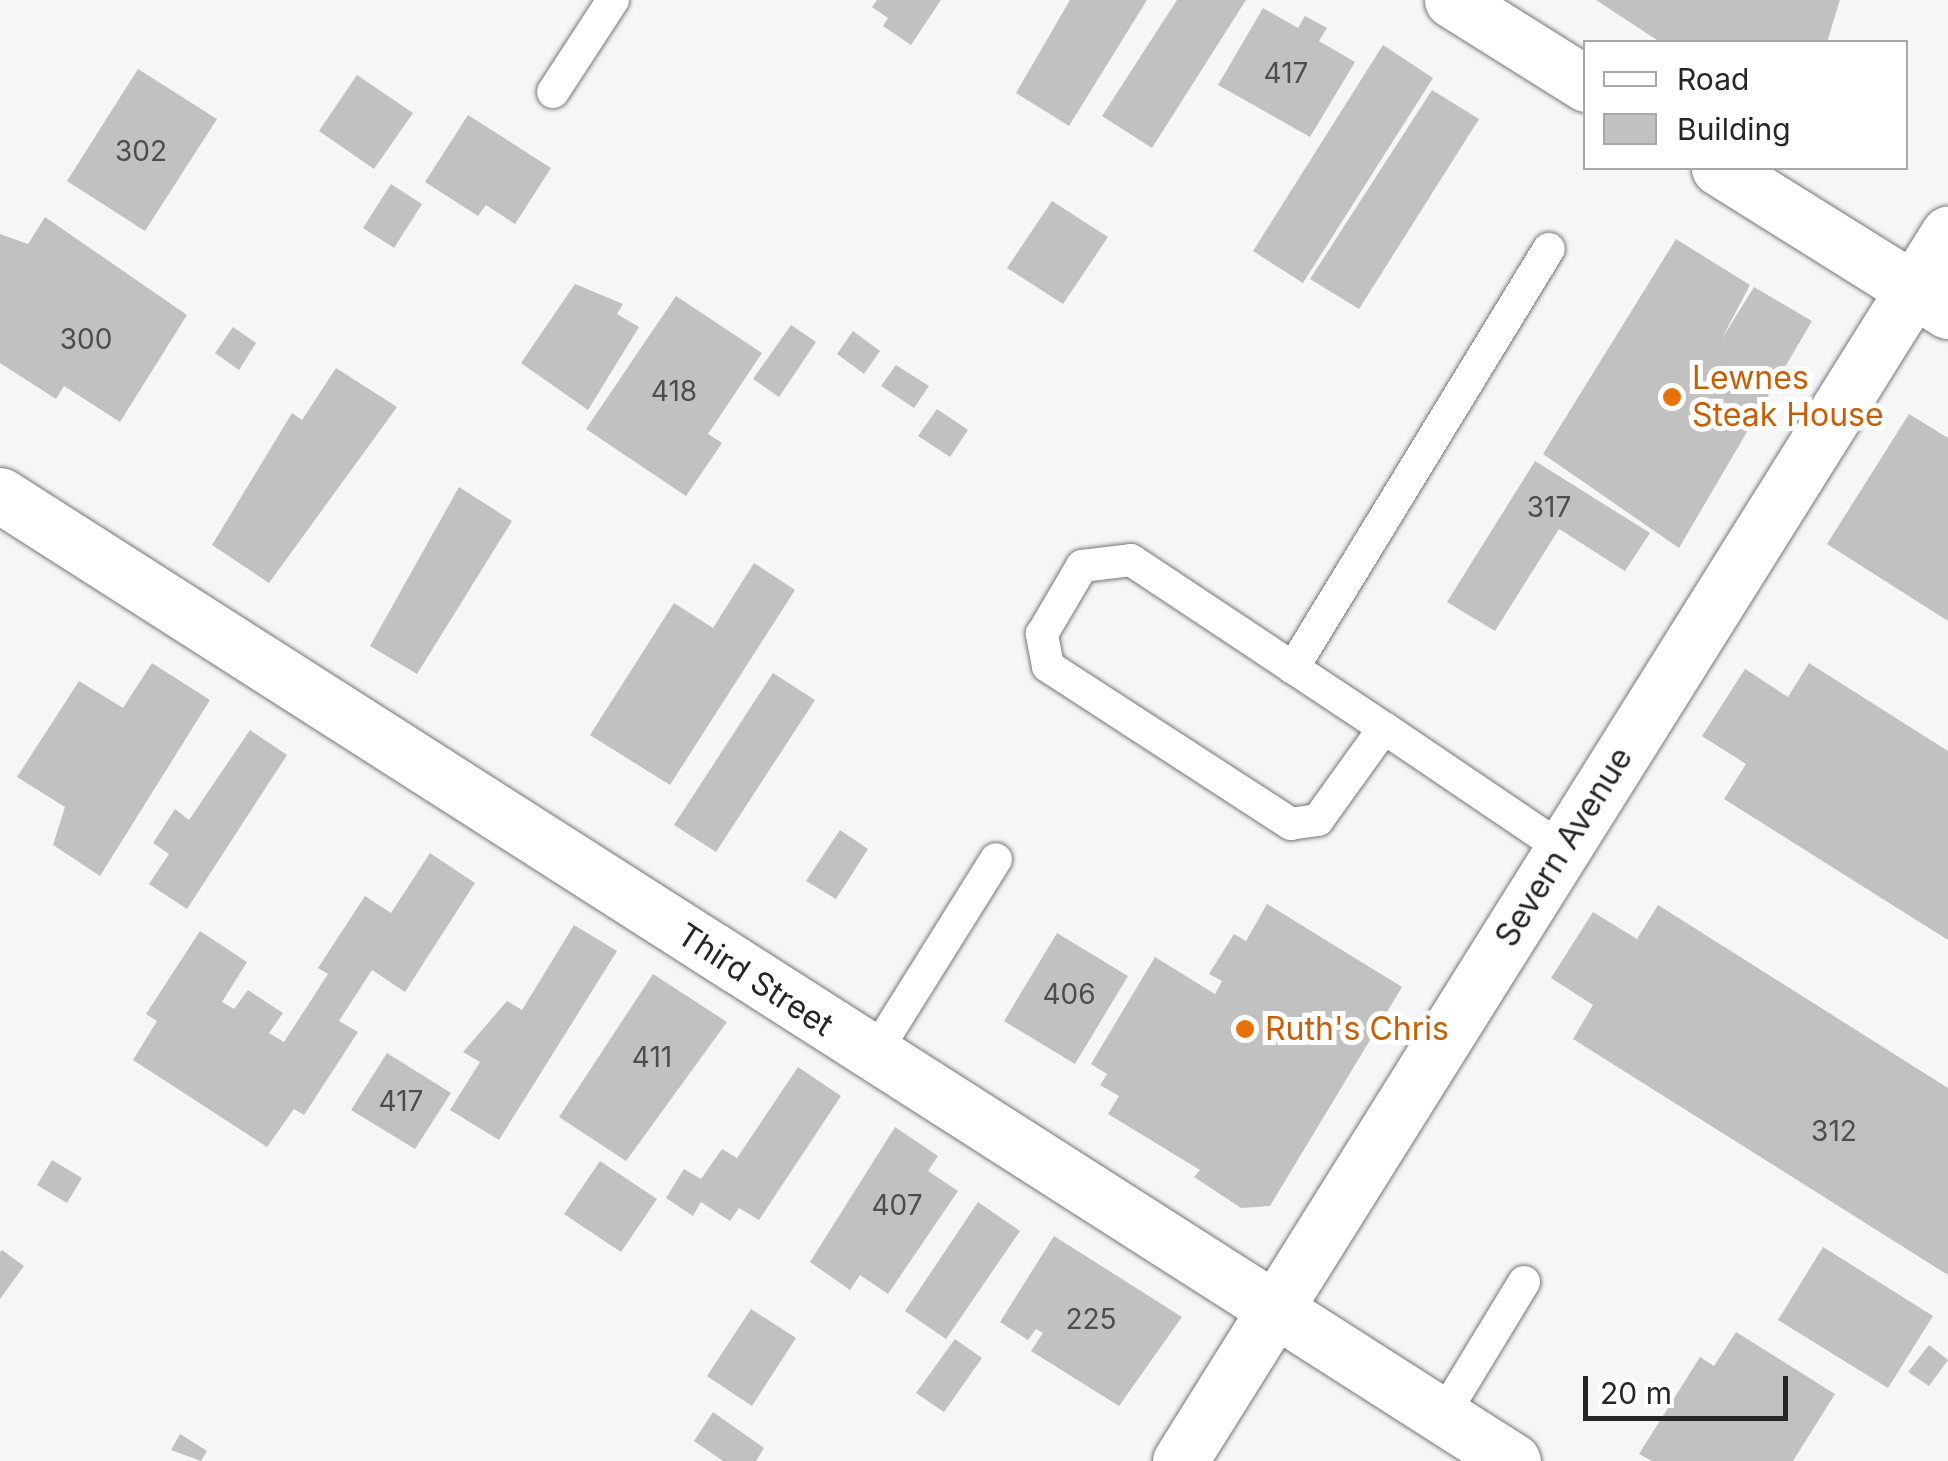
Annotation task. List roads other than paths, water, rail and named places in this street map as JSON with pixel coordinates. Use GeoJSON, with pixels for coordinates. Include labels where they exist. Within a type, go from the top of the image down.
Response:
{"type":"FeatureCollection","features":[{"type":"Feature","properties":{"kind":"street"},"geometry":{"type":"LineString","coordinates":[[1452,0],[1583,82]]}},
{"type":"Feature","properties":{"kind":"street"},"geometry":{"type":"LineString","coordinates":[[1722,170],[1930,300]]}},
{"type":"Feature","properties":{"kind":"street","name":"Severn Avenue"},"geometry":{"type":"LineString","coordinates":[[1180,1461],[1563,849],[1930,300],[1948,234]]}},
{"type":"Feature","properties":{"kind":"street","name":"Third Street"},"geometry":{"type":"LineString","coordinates":[[0,495],[1272,1313],[1513,1461]]}},
{"type":"Feature","properties":{"kind":"lane"},"geometry":{"type":"LineString","coordinates":[[553,92],[613,0]]}},
{"type":"Feature","properties":{"kind":"lane"},"geometry":{"type":"LineString","coordinates":[[1293,668],[1548,249]]}},
{"type":"Feature","properties":{"kind":"lane"},"geometry":{"type":"LineString","coordinates":[[1384,728],[1318,820],[1291,824],[1048,666],[1042,634],[1082,566],[1131,560],[1384,728],[1563,849]]}},
{"type":"Feature","properties":{"kind":"lane"},"geometry":{"type":"LineString","coordinates":[[873,1056],[996,859]]}},
{"type":"Feature","properties":{"kind":"lane"},"geometry":{"type":"LineString","coordinates":[[1442,1417],[1524,1282]]}},
{"type":"Feature","properties":{"kind":"place","name":"Lewnes Steak House"},"geometry":{"type":"Point","coordinates":[1672,397]}},
{"type":"Feature","properties":{"kind":"place","name":"Ruth's Chris"},"geometry":{"type":"Point","coordinates":[1245,1029]}}]}
